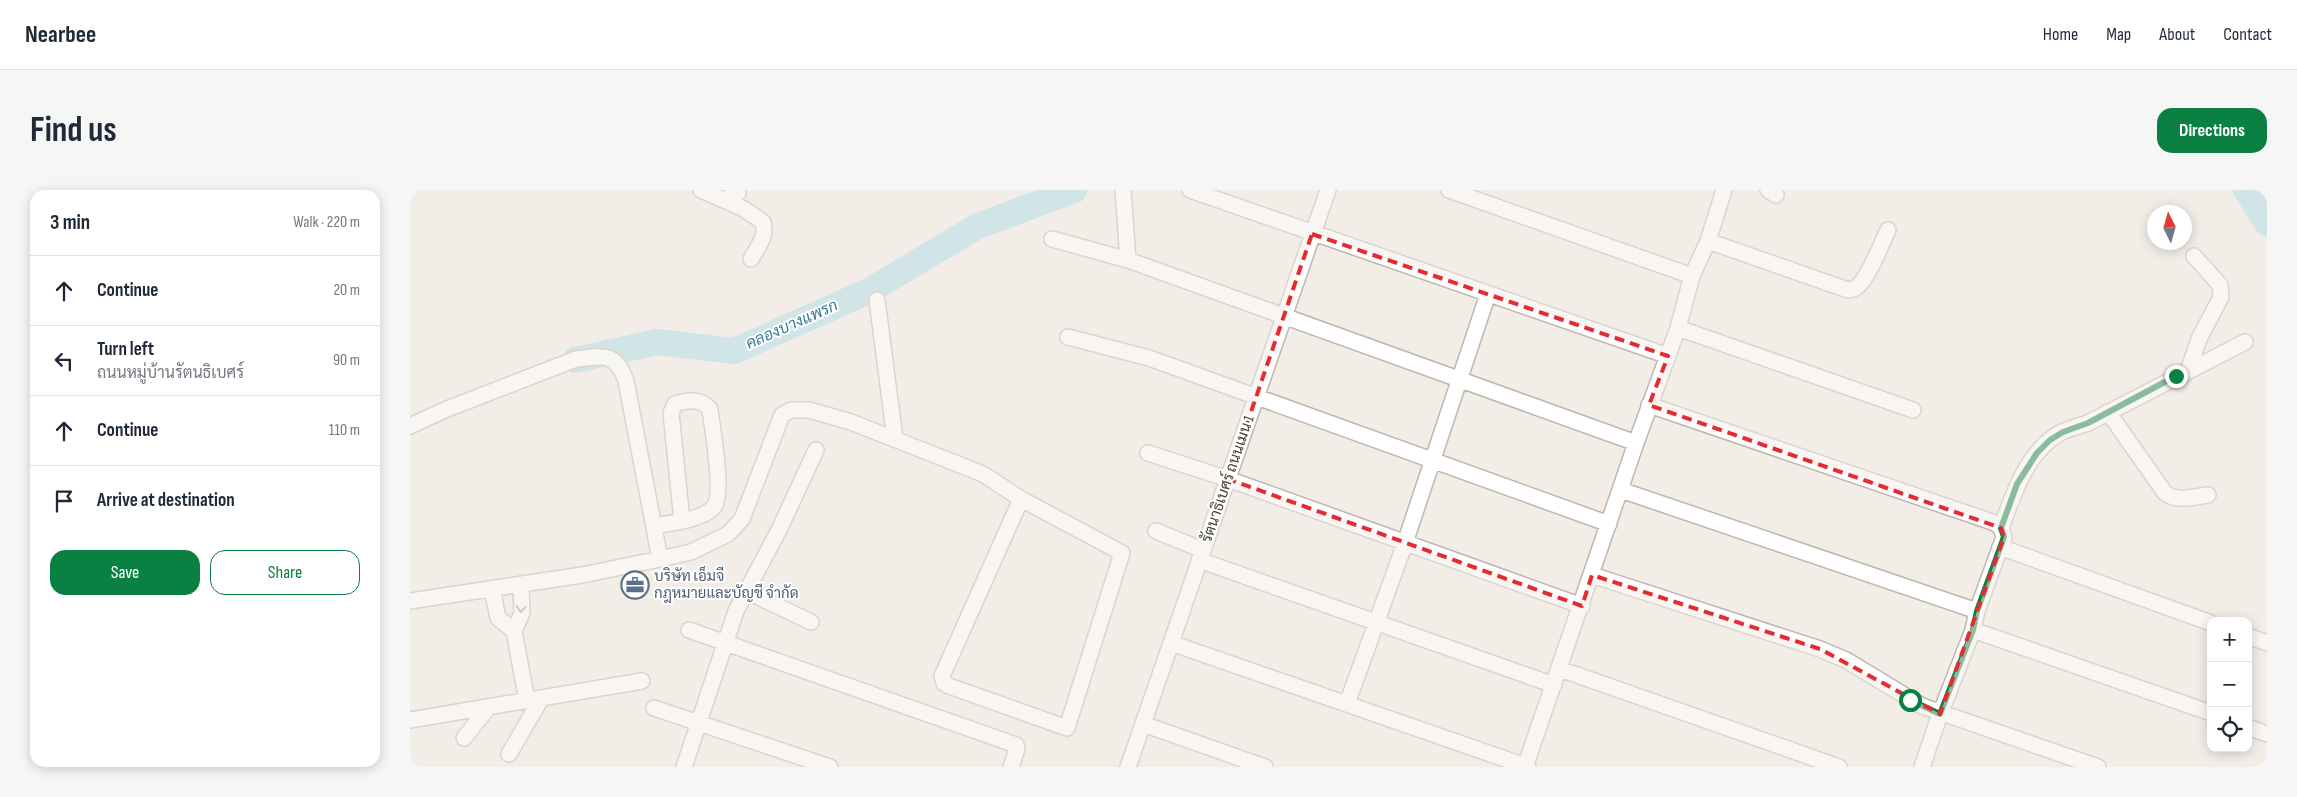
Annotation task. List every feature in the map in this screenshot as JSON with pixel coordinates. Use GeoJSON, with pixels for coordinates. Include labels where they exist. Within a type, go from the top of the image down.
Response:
{"type":"FeatureCollection","features":[{"type":"Feature","properties":{"kind":"street"},"geometry":{"type":"LineString","coordinates":[[701,190],[744,208],[763,222],[765,231],[763,238],[751,259]]}},
{"type":"Feature","properties":{"kind":"street"},"geometry":{"type":"LineString","coordinates":[[1123,190],[1128,260]]}},
{"type":"Feature","properties":{"kind":"street"},"geometry":{"type":"LineString","coordinates":[[1190,190],[1312,234],[1668,356]]}},
{"type":"Feature","properties":{"kind":"street","name":"รัตนาธิเบศร์ ถนนเมน 1"},"geometry":{"type":"LineString","coordinates":[[1128,767],[1328,190]]}},
{"type":"Feature","properties":{"kind":"street"},"geometry":{"type":"LineString","coordinates":[[1448,190],[1692,276]]}},
{"type":"Feature","properties":{"kind":"street"},"geometry":{"type":"LineString","coordinates":[[1171,643],[1526,767],[1649,405],[1678,328],[1692,276],[1708,241],[1724,190]]}},
{"type":"Feature","properties":{"kind":"street"},"geometry":{"type":"LineString","coordinates":[[1708,241],[1848,290],[1853,290],[1858,287],[1864,278],[1888,230]]}},
{"type":"Feature","properties":{"kind":"street"},"geometry":{"type":"LineString","coordinates":[[1052,240],[1128,260],[1636,443]]}},
{"type":"Feature","properties":{"kind":"street"},"geometry":{"type":"LineString","coordinates":[[2188,371],[2199,339],[2221,297],[2220,285],[2194,256]]}},
{"type":"Feature","properties":{"kind":"street"},"geometry":{"type":"LineString","coordinates":[[1347,704],[1405,543],[1488,294]]}},
{"type":"Feature","properties":{"kind":"street"},"geometry":{"type":"LineString","coordinates":[[877,300],[896,439]]}},
{"type":"Feature","properties":{"kind":"street"},"geometry":{"type":"LineString","coordinates":[[1678,328],[1913,410]]}},
{"type":"Feature","properties":{"kind":"street"},"geometry":{"type":"LineString","coordinates":[[1068,338],[1149,358],[1609,524]]}},
{"type":"Feature","properties":{"kind":"street"},"geometry":{"type":"LineString","coordinates":[[2001,528],[2017,484],[2037,453],[2050,440],[2063,432],[2088,423],[2245,342]]}},
{"type":"Feature","properties":{"kind":"street"},"geometry":{"type":"LineString","coordinates":[[410,426],[447,409],[576,359],[595,356],[615,360],[621,366],[626,381],[660,559]]}},
{"type":"Feature","properties":{"kind":"street"},"geometry":{"type":"LineString","coordinates":[[654,526],[682,521],[712,509],[716,503],[718,488],[710,409],[699,401],[686,401],[675,404],[671,413],[682,521]]}},
{"type":"Feature","properties":{"kind":"street"},"geometry":{"type":"LineString","coordinates":[[1649,405],[1995,523],[2001,528],[2004,537],[1977,611],[1973,630],[1940,714],[1922,767]]}},
{"type":"Feature","properties":{"kind":"street"},"geometry":{"type":"LineString","coordinates":[[410,601],[521,585],[691,552],[728,534],[742,519],[775,429],[782,415],[791,410],[809,410],[896,439],[983,474],[1021,499],[1122,553],[1067,728],[949,686],[944,682],[942,676],[1021,499]]}},
{"type":"Feature","properties":{"kind":"street"},"geometry":{"type":"LineString","coordinates":[[2108,412],[2165,493],[2171,498],[2179,499],[2208,495]]}},
{"type":"Feature","properties":{"kind":"street"},"geometry":{"type":"LineString","coordinates":[[684,767],[736,611],[779,530],[816,450]]}},
{"type":"Feature","properties":{"kind":"street"},"geometry":{"type":"LineString","coordinates":[[1148,453],[1228,479],[1582,606]]}},
{"type":"Feature","properties":{"kind":"street"},"geometry":{"type":"LineString","coordinates":[[1621,490],[1977,611]]}},
{"type":"Feature","properties":{"kind":"street"},"geometry":{"type":"LineString","coordinates":[[1156,530],[1201,555],[1376,622],[1554,685]]}},
{"type":"Feature","properties":{"kind":"street"},"geometry":{"type":"LineString","coordinates":[[2000,547],[2207,621]]}},
{"type":"Feature","properties":{"kind":"street"},"geometry":{"type":"LineString","coordinates":[[1592,575],[1820,649],[1846,660],[1910,700],[1940,714],[2098,767]]}},
{"type":"Feature","properties":{"kind":"street"},"geometry":{"type":"LineString","coordinates":[[514,631],[522,613],[521,585]]}},
{"type":"Feature","properties":{"kind":"street"},"geometry":{"type":"LineString","coordinates":[[492,589],[498,618],[514,631],[534,700],[509,754]]}},
{"type":"Feature","properties":{"kind":"street"},"geometry":{"type":"LineString","coordinates":[[746,591],[811,622]]}},
{"type":"Feature","properties":{"kind":"street"},"geometry":{"type":"LineString","coordinates":[[689,630],[1016,745],[1017,749],[1011,767]]}},
{"type":"Feature","properties":{"kind":"street"},"geometry":{"type":"LineString","coordinates":[[1973,630],[2207,712]]}},
{"type":"Feature","properties":{"kind":"street"},"geometry":{"type":"LineString","coordinates":[[2252,637],[2267,643]]}},
{"type":"Feature","properties":{"kind":"street"},"geometry":{"type":"LineString","coordinates":[[1560,669],[1839,767]]}},
{"type":"Feature","properties":{"kind":"street"},"geometry":{"type":"LineString","coordinates":[[410,720],[642,681]]}},
{"type":"Feature","properties":{"kind":"street"},"geometry":{"type":"LineString","coordinates":[[464,738],[488,708]]}},
{"type":"Feature","properties":{"kind":"street"},"geometry":{"type":"LineString","coordinates":[[654,708],[698,721],[830,767]]}},
{"type":"Feature","properties":{"kind":"street"},"geometry":{"type":"LineString","coordinates":[[1143,724],[1265,767]]}},
{"type":"Feature","properties":{"kind":"street"},"geometry":{"type":"LineString","coordinates":[[2252,728],[2267,734]]}},
{"type":"Feature","properties":{"kind":"highlighted area"},"geometry":{"type":"Polygon","coordinates":[[[1312,234],[1668,356],[1649,405],[2001,528],[2004,537],[1940,714],[1820,649],[1592,575],[1582,606],[1228,479],[1312,234]]]}},
{"type":"Feature","properties":{"kind":"waterway","name":"คลองบางแพรก"},"geometry":{"type":"LineString","coordinates":[[575,360],[657,342],[734,351],[869,291],[978,226],[1074,190]]}},
{"type":"Feature","properties":{"kind":"waterway","name":"คลองบางแพรก"},"geometry":{"type":"LineString","coordinates":[[2246,190],[2267,223]]}},
{"type":"Feature","properties":{"kind":"place","name":"บริษัท เอ็มจี กฎหมายและบัญชี จำกัด"},"geometry":{"type":"Point","coordinates":[635,585]}},
{"type":"Feature","properties":{"kind":"route"},"geometry":{"type":"LineString","coordinates":[[1910,700],[1940,714],[1973,630],[1977,611],[2004,537],[2001,528],[2017,484],[2037,453],[2050,440],[2063,432],[2088,423],[2176,376]]}}]}
